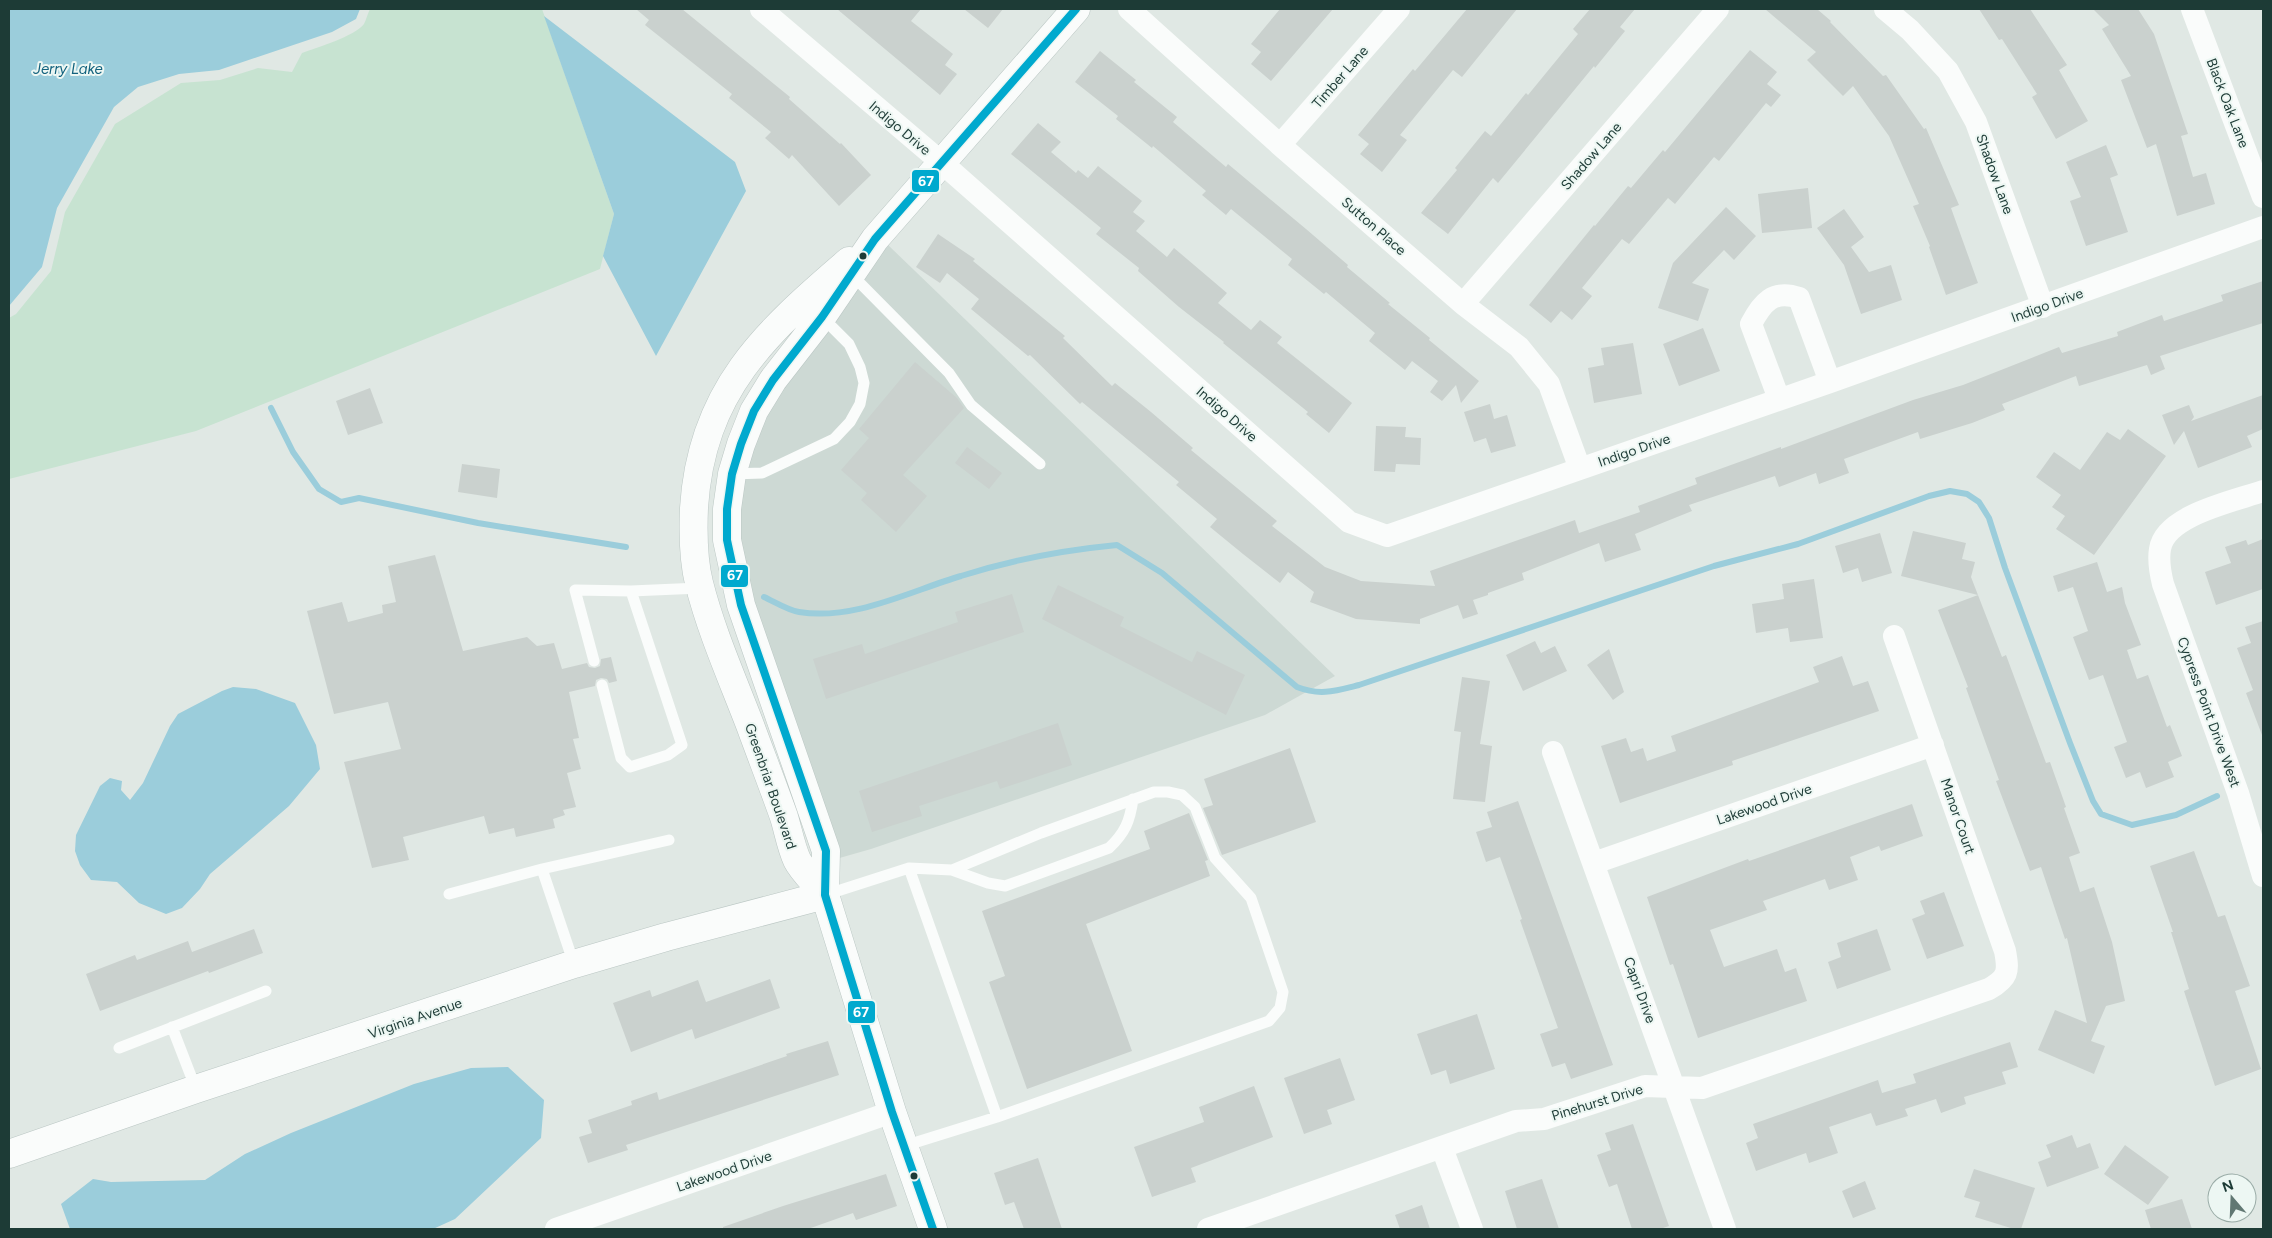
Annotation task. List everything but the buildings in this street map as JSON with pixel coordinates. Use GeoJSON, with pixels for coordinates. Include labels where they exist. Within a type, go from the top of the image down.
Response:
{"type":"FeatureCollection","features":[{"type":"Feature","properties":{"kind":"street","name":"Indigo Drive"},"geometry":{"type":"LineString","coordinates":[[761,9],[941,162],[1349,522],[1387,536],[2043,307],[2263,227]]}},
{"type":"Feature","properties":{"kind":"street","name":"Greenbriar Boulevard"},"geometry":{"type":"LineString","coordinates":[[826,895],[826,851],[741,605],[732,570],[727,540],[727,509],[732,474],[754,411],[772,380],[822,317],[875,239],[1076,9]]}},
{"type":"Feature","properties":{"kind":"street","name":"Sutton Place"},"geometry":{"type":"LineString","coordinates":[[1129,9],[1280,145],[1463,304],[1519,347],[1549,384],[1580,469]]}},
{"type":"Feature","properties":{"kind":"street","name":"Timber Lane"},"geometry":{"type":"LineString","coordinates":[[1280,145],[1400,9]]}},
{"type":"Feature","properties":{"kind":"street","name":"Shadow Lane"},"geometry":{"type":"LineString","coordinates":[[1463,304],[1718,9]]}},
{"type":"Feature","properties":{"kind":"street","name":"Shadow Lane"},"geometry":{"type":"LineString","coordinates":[[1885,9],[1910,30],[1948,71],[1976,122],[2043,307]]}},
{"type":"Feature","properties":{"kind":"street","name":"Black Oak Lane"},"geometry":{"type":"LineString","coordinates":[[2192,9],[2263,197]]}},
{"type":"Feature","properties":{"kind":"street","name":"Greenbriar Boulevard"},"geometry":{"type":"LineString","coordinates":[[826,895],[797,860],[774,789],[708,614],[700,588],[694,545],[696,486],[701,453],[720,403],[734,378],[765,340],[801,302],[875,239]]}},
{"type":"Feature","properties":{"kind":"street"},"geometry":{"type":"LineString","coordinates":[[1779,399],[1751,324],[1759,310],[1774,296],[1786,293],[1799,298],[1830,382]]}},
{"type":"Feature","properties":{"kind":"street","name":"Cypress Point Drive West"},"geometry":{"type":"LineString","coordinates":[[2263,491],[2178,523],[2167,534],[2160,548],[2159,567],[2163,584],[2238,793],[2263,876]]}},
{"type":"Feature","properties":{"kind":"street","name":"Manor Court"},"geometry":{"type":"LineString","coordinates":[[1894,636],[2005,951],[2008,966],[2006,977],[1989,989]]}},
{"type":"Feature","properties":{"kind":"street","name":"Lakewood Drive"},"geometry":{"type":"LineString","coordinates":[[1594,863],[1933,745]]}},
{"type":"Feature","properties":{"kind":"street","name":"Capri Drive"},"geometry":{"type":"LineString","coordinates":[[1553,752],[1725,1229]]}},
{"type":"Feature","properties":{"kind":"street"},"geometry":{"type":"LineString","coordinates":[[826,895],[892,1112],[933,1229]]}},
{"type":"Feature","properties":{"kind":"street","name":"Virginia Avenue"},"geometry":{"type":"LineString","coordinates":[[9,1154],[196,1089],[574,964],[666,937],[826,895]]}},
{"type":"Feature","properties":{"kind":"street","name":"Pinehurst Drive"},"geometry":{"type":"LineString","coordinates":[[1208,1229],[1516,1121],[1544,1119],[1645,1086],[1702,1088],[1989,989]]}},
{"type":"Feature","properties":{"kind":"street","name":"Lakewood Drive"},"geometry":{"type":"LineString","coordinates":[[556,1229],[892,1112]]}},
{"type":"Feature","properties":{"kind":"street"},"geometry":{"type":"LineString","coordinates":[[1442,1148],[1472,1229]]}},
{"type":"Feature","properties":{"kind":"lane"},"geometry":{"type":"LineString","coordinates":[[851,274],[949,373],[971,405],[1040,464]]}},
{"type":"Feature","properties":{"kind":"lane"},"geometry":{"type":"LineString","coordinates":[[732,474],[762,473],[834,439],[854,416],[860,404],[864,383],[860,367],[849,344],[822,317]]}},
{"type":"Feature","properties":{"kind":"lane"},"geometry":{"type":"LineString","coordinates":[[594,661],[575,590],[631,591],[700,588]]}},
{"type":"Feature","properties":{"kind":"lane"},"geometry":{"type":"LineString","coordinates":[[602,685],[621,758],[630,767],[668,755],[682,745],[631,591]]}},
{"type":"Feature","properties":{"kind":"lane"},"geometry":{"type":"LineString","coordinates":[[904,1146],[998,1117],[1269,1020],[1280,1008],[1282,992],[1251,898],[1215,858],[1196,807],[1182,795],[1154,792],[1041,833],[952,870]]}},
{"type":"Feature","properties":{"kind":"lane"},"geometry":{"type":"LineString","coordinates":[[826,895],[909,868],[952,870],[988,883],[1005,886],[1109,848],[1121,837],[1130,821],[1133,799]]}},
{"type":"Feature","properties":{"kind":"lane"},"geometry":{"type":"LineString","coordinates":[[449,894],[542,869],[669,840]]}},
{"type":"Feature","properties":{"kind":"lane"},"geometry":{"type":"LineString","coordinates":[[909,868],[998,1117]]}},
{"type":"Feature","properties":{"kind":"lane"},"geometry":{"type":"LineString","coordinates":[[542,869],[574,964]]}},
{"type":"Feature","properties":{"kind":"lane"},"geometry":{"type":"LineString","coordinates":[[120,1048],[266,991]]}},
{"type":"Feature","properties":{"kind":"lane"},"geometry":{"type":"LineString","coordinates":[[172,1027],[196,1089]]}},
{"type":"Feature","properties":{"kind":"shaded area"},"geometry":{"type":"Polygon","coordinates":[[[887,244],[1335,676],[1265,715],[871,849],[836,859],[742,568],[738,510],[751,448],[781,388],[887,244]]]}},
{"type":"Feature","properties":{"kind":"green space"},"geometry":{"type":"Polygon","coordinates":[[[370,9],[542,9],[614,214],[600,269],[196,431],[9,479],[9,318],[16,314],[51,271],[65,212],[115,124],[181,83],[220,80],[258,68],[292,72],[302,53],[352,33],[364,24],[370,9]]]}},
{"type":"Feature","properties":{"kind":"water","name":"Jerry Lake"},"geometry":{"type":"Polygon","coordinates":[[[9,9],[360,9],[356,19],[332,32],[219,70],[179,74],[138,87],[114,107],[57,208],[42,267],[9,306],[9,9]]]}},
{"type":"Feature","properties":{"kind":"water"},"geometry":{"type":"Polygon","coordinates":[[[544,16],[735,162],[746,191],[656,356],[603,256],[614,214],[544,16]]]}},
{"type":"Feature","properties":{"kind":"water"},"geometry":{"type":"Polygon","coordinates":[[[233,687],[256,689],[295,703],[316,745],[320,769],[289,806],[210,874],[200,889],[182,908],[166,914],[139,903],[117,882],[91,880],[80,865],[75,851],[76,835],[100,786],[110,778],[122,781],[121,790],[130,800],[143,783],[170,726],[178,714],[233,687]]]}},
{"type":"Feature","properties":{"kind":"water"},"geometry":{"type":"Polygon","coordinates":[[[508,1067],[544,1100],[541,1138],[455,1219],[433,1229],[70,1229],[61,1204],[93,1179],[111,1182],[205,1180],[245,1154],[291,1133],[414,1084],[471,1068],[508,1067]]]}},
{"type":"Feature","properties":{"kind":"waterway"},"geometry":{"type":"LineString","coordinates":[[271,408],[293,452],[319,489],[341,502],[359,498],[478,523],[626,547]]}},
{"type":"Feature","properties":{"kind":"waterway"},"geometry":{"type":"LineString","coordinates":[[764,597],[799,612],[820,614],[861,609],[999,565],[1058,553],[1117,545],[1162,573],[1297,687],[1305,690],[1328,692],[1359,685],[1714,566],[1798,544],[1929,496],[1950,491],[1967,494],[1979,502],[1989,518],[2005,568],[2070,743],[2093,801],[2101,814],[2132,825],[2176,815],[2217,796]]}},
{"type":"Feature","properties":{"kind":"transit line","name":"67"},"geometry":{"type":"LineString","coordinates":[[933,1229],[892,1112],[825,895],[826,851],[741,605],[727,540],[727,509],[732,474],[741,444],[754,411],[773,380],[822,317],[875,239],[1076,9]]}}]}
